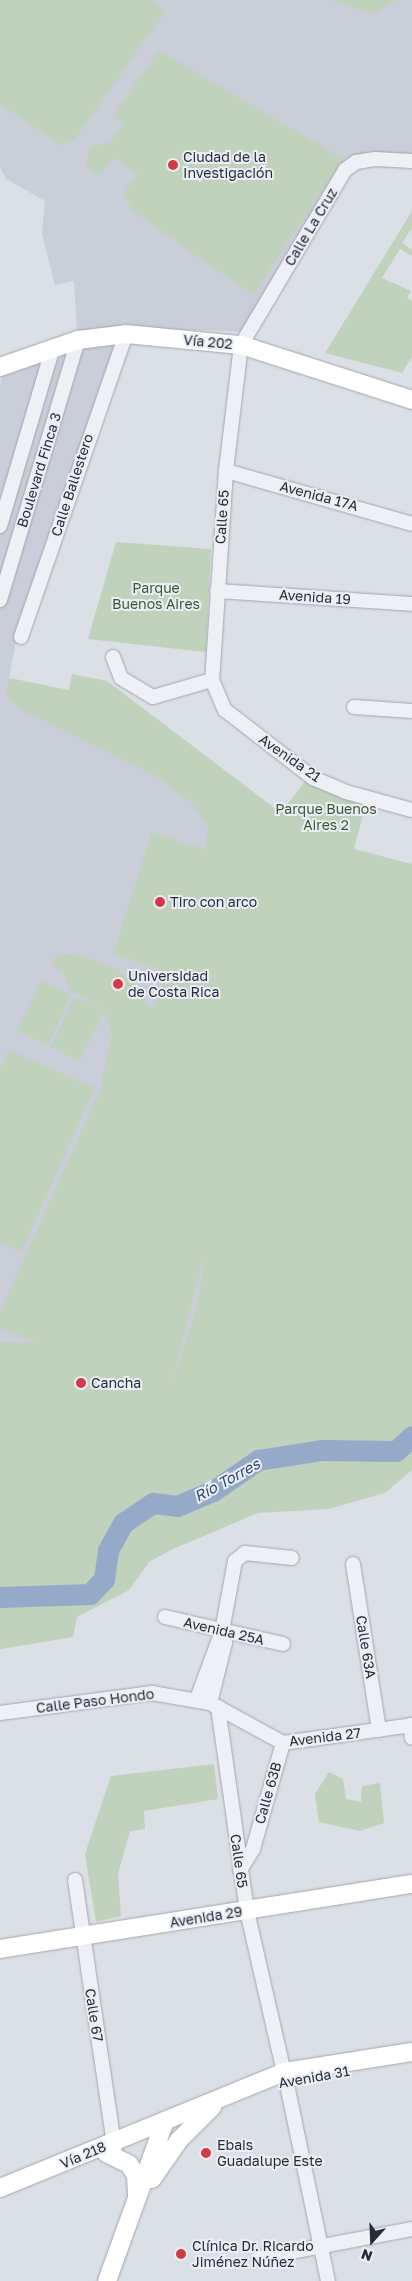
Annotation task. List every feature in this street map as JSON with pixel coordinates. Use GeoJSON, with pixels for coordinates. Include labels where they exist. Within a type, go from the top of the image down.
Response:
{"type":"FeatureCollection","features":[{"type":"Feature","properties":{"kind":"main road","name":"Vía 202"},"geometry":{"type":"LineString","coordinates":[[0,367],[53,347],[78,340],[126,334],[241,345],[412,400]]}},
{"type":"Feature","properties":{"kind":"main road","name":"Avenida 29"},"geometry":{"type":"LineString","coordinates":[[0,1949],[412,1884]]}},
{"type":"Feature","properties":{"kind":"main road","name":"Avenida 31"},"geometry":{"type":"LineString","coordinates":[[164,2126],[285,2076],[412,2052]]}},
{"type":"Feature","properties":{"kind":"main road","name":"Avenida 31"},"geometry":{"type":"LineString","coordinates":[[164,2126],[285,2076],[412,2061]]}},
{"type":"Feature","properties":{"kind":"main road"},"geometry":{"type":"LineString","coordinates":[[136,2205],[179,2140],[212,2107]]}},
{"type":"Feature","properties":{"kind":"main road","name":"Vía 218"},"geometry":{"type":"LineString","coordinates":[[0,2196],[164,2126]]}},
{"type":"Feature","properties":{"kind":"main road"},"geometry":{"type":"LineString","coordinates":[[107,2281],[164,2126]]}},
{"type":"Feature","properties":{"kind":"main road","name":"Vía 218"},"geometry":{"type":"LineString","coordinates":[[0,2188],[112,2148]]}},
{"type":"Feature","properties":{"kind":"main road"},"geometry":{"type":"LineString","coordinates":[[112,2148],[136,2174],[136,2205]]}},
{"type":"Feature","properties":{"kind":"street","name":"Calle La Cruz"},"geometry":{"type":"LineString","coordinates":[[241,345],[345,170],[356,162],[375,159],[412,160]]}},
{"type":"Feature","properties":{"kind":"street","name":"Calle Ballestero"},"geometry":{"type":"LineString","coordinates":[[22,637],[126,334]]}},
{"type":"Feature","properties":{"kind":"street","name":"Boulevard Finca 3"},"geometry":{"type":"LineString","coordinates":[[0,600],[78,340]]}},
{"type":"Feature","properties":{"kind":"street","name":"Calle 65"},"geometry":{"type":"LineString","coordinates":[[213,685],[217,591],[226,471],[241,345]]}},
{"type":"Feature","properties":{"kind":"street","name":"Boulevard Finca 3"},"geometry":{"type":"LineString","coordinates":[[0,526],[53,347]]}},
{"type":"Feature","properties":{"kind":"street","name":"Avenida 17A"},"geometry":{"type":"LineString","coordinates":[[226,471],[412,524]]}},
{"type":"Feature","properties":{"kind":"street","name":"Avenida 19"},"geometry":{"type":"LineString","coordinates":[[217,591],[412,604]]}},
{"type":"Feature","properties":{"kind":"street"},"geometry":{"type":"LineString","coordinates":[[113,657],[121,678],[153,696],[213,685]]}},
{"type":"Feature","properties":{"kind":"street","name":"Avenida 21"},"geometry":{"type":"LineString","coordinates":[[213,685],[225,710],[313,778],[346,792],[412,810]]}},
{"type":"Feature","properties":{"kind":"street"},"geometry":{"type":"LineString","coordinates":[[354,706],[412,711]]}},
{"type":"Feature","properties":{"kind":"street","name":"Calle 65"},"geometry":{"type":"LineString","coordinates":[[292,1558],[245,1553],[235,1562],[222,1631],[225,1643],[208,1703],[247,1911],[285,2076],[328,2281]]}},
{"type":"Feature","properties":{"kind":"street","name":"Calle 63A"},"geometry":{"type":"LineString","coordinates":[[353,1564],[379,1730]]}},
{"type":"Feature","properties":{"kind":"street","name":"Avenida 25A"},"geometry":{"type":"LineString","coordinates":[[165,1617],[283,1644]]}},
{"type":"Feature","properties":{"kind":"street","name":"Calle Paso Hondo"},"geometry":{"type":"LineString","coordinates":[[0,1713],[152,1693],[208,1703]]}},
{"type":"Feature","properties":{"kind":"street","name":"Avenida 27"},"geometry":{"type":"LineString","coordinates":[[208,1703],[283,1743],[379,1730],[411,1730]]}},
{"type":"Feature","properties":{"kind":"street","name":"Calle 63B"},"geometry":{"type":"LineString","coordinates":[[240,1870],[253,1849],[283,1743]]}},
{"type":"Feature","properties":{"kind":"street","name":"Calle 67"},"geometry":{"type":"LineString","coordinates":[[75,1880],[112,2148]]}},
{"type":"Feature","properties":{"kind":"street"},"geometry":{"type":"LineString","coordinates":[[259,2258],[320,2244],[412,2230]]}},
{"type":"Feature","properties":{"kind":"shaded area","name":"Ciudad de la Investigación"},"geometry":{"type":"Polygon","coordinates":[[[0,0],[412,0],[412,157],[353,159],[243,332],[124,327],[77,333],[74,281],[55,285],[42,234],[45,201],[6,179],[0,167],[0,0]]]}},
{"type":"Feature","properties":{"kind":"shaded area","name":"Universidad de Costa Rica"},"geometry":{"type":"Polygon","coordinates":[[[119,341],[17,636],[9,678],[62,689],[288,830],[288,1333],[0,1597],[0,384],[4,371],[80,346],[119,341]]]}},
{"type":"Feature","properties":{"kind":"green space"},"geometry":{"type":"Polygon","coordinates":[[[0,0],[154,0],[164,13],[75,139],[61,146],[0,104],[0,0]]]}},
{"type":"Feature","properties":{"kind":"green space"},"geometry":{"type":"Polygon","coordinates":[[[329,0],[397,0],[374,14],[329,0]]]}},
{"type":"Feature","properties":{"kind":"green space"},"geometry":{"type":"Polygon","coordinates":[[[159,50],[343,159],[253,295],[134,212],[123,194],[138,174],[114,157],[99,176],[86,166],[90,146],[109,143],[124,122],[113,116],[159,50]]]}},
{"type":"Feature","properties":{"kind":"green space"},"geometry":{"type":"Polygon","coordinates":[[[412,211],[412,228],[402,243],[412,250],[412,256],[400,249],[382,278],[411,291],[407,297],[412,301],[412,357],[402,373],[325,353],[412,211]]]}},
{"type":"Feature","properties":{"kind":"green space","name":"Parque Buenos Aires"},"geometry":{"type":"Polygon","coordinates":[[[116,542],[211,549],[206,652],[88,639],[116,542]]]}},
{"type":"Feature","properties":{"kind":"green space","name":"Parque Buenos Aires 2"},"geometry":{"type":"Polygon","coordinates":[[[72,674],[107,681],[281,813],[306,780],[365,807],[354,849],[412,864],[412,1470],[385,1493],[328,1509],[258,1513],[173,1549],[149,1562],[129,1590],[77,1617],[73,1637],[0,1649],[0,1342],[37,1343],[0,1328],[0,1312],[100,1090],[112,1033],[104,1012],[79,1061],[51,1047],[74,997],[103,1010],[70,990],[64,974],[53,968],[52,960],[60,954],[81,955],[115,968],[134,983],[147,1006],[155,1007],[168,972],[113,954],[152,832],[206,850],[208,826],[192,803],[157,777],[20,709],[6,696],[9,678],[69,690],[72,674]],[[206,1249],[171,1386],[197,1306],[206,1249]]]}},
{"type":"Feature","properties":{"kind":"green space"},"geometry":{"type":"Polygon","coordinates":[[[41,981],[71,995],[48,1045],[18,1031],[41,981]]]}},
{"type":"Feature","properties":{"kind":"green space"},"geometry":{"type":"Polygon","coordinates":[[[9,1050],[95,1088],[21,1252],[0,1243],[0,1069],[9,1050]]]}},
{"type":"Feature","properties":{"kind":"green space"},"geometry":{"type":"Polygon","coordinates":[[[214,1764],[218,1799],[144,1811],[145,1829],[130,1831],[118,1874],[121,1916],[96,1922],[85,1854],[111,1776],[214,1764]]]}},
{"type":"Feature","properties":{"kind":"green space"},"geometry":{"type":"Polygon","coordinates":[[[329,1772],[343,1779],[346,1799],[361,1802],[362,1786],[380,1783],[384,1823],[360,1831],[319,1822],[315,1794],[329,1772]]]}},
{"type":"Feature","properties":{"kind":"waterway","name":"Río Torres"},"geometry":{"type":"LineString","coordinates":[[0,1597],[90,1594],[104,1579],[108,1550],[123,1523],[153,1503],[177,1506],[213,1491],[258,1460],[322,1450],[396,1451],[412,1436]]}},
{"type":"Feature","properties":{"kind":"place","name":"Ciudad de la Investigación"},"geometry":{"type":"Point","coordinates":[173,165]}},
{"type":"Feature","properties":{"kind":"place","name":"Tiro con arco"},"geometry":{"type":"Point","coordinates":[160,902]}},
{"type":"Feature","properties":{"kind":"place","name":"Universidad de Costa Rica"},"geometry":{"type":"Point","coordinates":[118,984]}},
{"type":"Feature","properties":{"kind":"place","name":"Cancha"},"geometry":{"type":"Point","coordinates":[81,1383]}},
{"type":"Feature","properties":{"kind":"place","name":"Ebais Guadalupe Este"},"geometry":{"type":"Point","coordinates":[206,2153]}},
{"type":"Feature","properties":{"kind":"place","name":"Clínica Dr. Ricardo Jiménez Núñez"},"geometry":{"type":"Point","coordinates":[181,2254]}}]}
